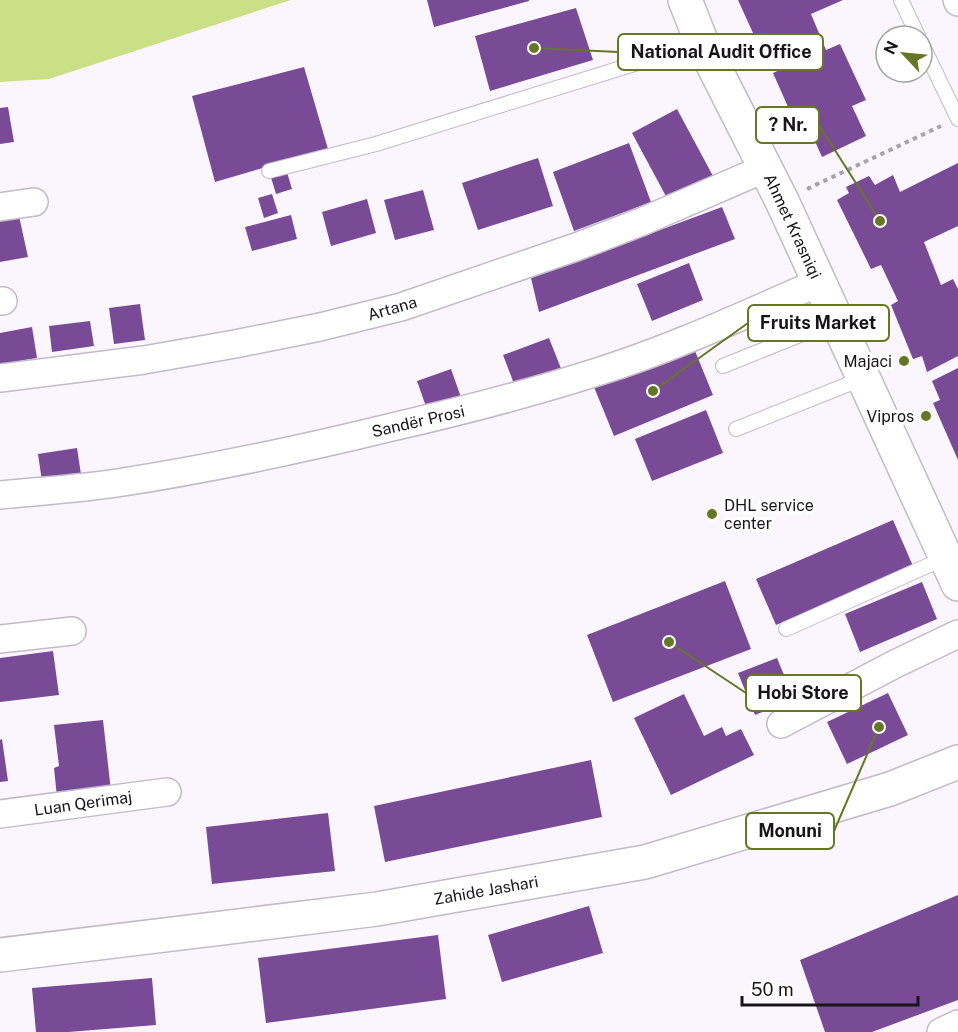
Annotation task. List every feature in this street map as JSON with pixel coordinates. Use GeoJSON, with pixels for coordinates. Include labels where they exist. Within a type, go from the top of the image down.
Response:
{"type":"FeatureCollection","features":[{"type":"Feature","properties":{"kind":"street","name":"Ahmet Krasniqi"},"geometry":{"type":"LineString","coordinates":[[685,0],[702,43],[766,168],[820,282],[952,571]]}},
{"type":"Feature","properties":{"kind":"street","name":"Artana"},"geometry":{"type":"LineString","coordinates":[[0,378],[144,360],[212,348],[320,327],[401,307],[630,226],[766,168]]}},
{"type":"Feature","properties":{"kind":"street"},"geometry":{"type":"LineString","coordinates":[[0,207],[34,202]]}},
{"type":"Feature","properties":{"kind":"street","name":"Sandër Prosi"},"geometry":{"type":"LineString","coordinates":[[0,495],[115,483],[185,471],[297,450],[497,403],[638,358],[704,333],[820,282]]}},
{"type":"Feature","properties":{"kind":"street"},"geometry":{"type":"LineString","coordinates":[[0,639],[72,631]]}},
{"type":"Feature","properties":{"kind":"street"},"geometry":{"type":"LineString","coordinates":[[782,724],[895,664],[958,634]]}},
{"type":"Feature","properties":{"kind":"street","name":"Zahide Jashari"},"geometry":{"type":"LineString","coordinates":[[0,955],[377,909],[645,862],[890,789],[958,762]]}},
{"type":"Feature","properties":{"kind":"street","name":"Luan Qerimaj"},"geometry":{"type":"LineString","coordinates":[[0,814],[167,792]]}},
{"type":"Feature","properties":{"kind":"street"},"geometry":{"type":"LineString","coordinates":[[941,1032],[958,1024]]}},
{"type":"Feature","properties":{"kind":"lane"},"geometry":{"type":"LineString","coordinates":[[902,0],[913,24]]}},
{"type":"Feature","properties":{"kind":"lane"},"geometry":{"type":"LineString","coordinates":[[269,171],[376,144],[702,43]]}},
{"type":"Feature","properties":{"kind":"lane"},"geometry":{"type":"LineString","coordinates":[[934,69],[958,119]]}},
{"type":"Feature","properties":{"kind":"lane"},"geometry":{"type":"LineString","coordinates":[[723,366],[837,320]]}},
{"type":"Feature","properties":{"kind":"lane"},"geometry":{"type":"LineString","coordinates":[[736,429],[864,378]]}},
{"type":"Feature","properties":{"kind":"lane"},"geometry":{"type":"LineString","coordinates":[[786,629],[952,571]]}},
{"type":"Feature","properties":{"kind":"path"},"geometry":{"type":"LineString","coordinates":[[782,201],[958,119]]}},
{"type":"Feature","properties":{"kind":"green space"},"geometry":{"type":"Polygon","coordinates":[[[0,0],[291,0],[49,79],[0,82],[0,0]]]}},
{"type":"Feature","properties":{"kind":"building"},"geometry":{"type":"Polygon","coordinates":[[[427,0],[529,0],[529,1],[434,27],[427,0]]]}},
{"type":"Feature","properties":{"kind":"building"},"geometry":{"type":"Polygon","coordinates":[[[738,0],[843,0],[811,14],[826,50],[840,44],[866,100],[852,106],[866,136],[822,157],[810,130],[800,134],[773,73],[784,68],[770,39],[758,44],[738,0]]]}},
{"type":"Feature","properties":{"kind":"building"},"geometry":{"type":"Polygon","coordinates":[[[576,8],[593,60],[490,91],[475,36],[576,8]]]}},
{"type":"Feature","properties":{"kind":"building"},"geometry":{"type":"Polygon","coordinates":[[[304,67],[328,149],[215,182],[192,96],[304,67]]]}},
{"type":"Feature","properties":{"kind":"building"},"geometry":{"type":"Polygon","coordinates":[[[8,107],[14,142],[0,144],[0,108],[8,107]]]}},
{"type":"Feature","properties":{"kind":"building"},"geometry":{"type":"Polygon","coordinates":[[[677,109],[713,176],[668,200],[632,133],[677,109]]]}},
{"type":"Feature","properties":{"kind":"building"},"geometry":{"type":"Polygon","coordinates":[[[629,143],[651,202],[574,231],[553,172],[629,143]]]}},
{"type":"Feature","properties":{"kind":"building"},"geometry":{"type":"Polygon","coordinates":[[[538,158],[553,206],[478,230],[462,183],[538,158]]]}},
{"type":"Feature","properties":{"kind":"building"},"geometry":{"type":"Polygon","coordinates":[[[958,163],[958,226],[924,242],[941,285],[953,279],[958,289],[958,356],[927,372],[922,356],[913,359],[891,305],[898,301],[881,265],[871,269],[837,200],[849,193],[846,187],[869,176],[875,185],[893,175],[900,192],[958,163]]]}},
{"type":"Feature","properties":{"kind":"building"},"geometry":{"type":"Polygon","coordinates":[[[286,169],[292,189],[276,194],[270,174],[286,169]]]}},
{"type":"Feature","properties":{"kind":"building"},"geometry":{"type":"Polygon","coordinates":[[[423,190],[434,230],[395,240],[384,200],[423,190]]]}},
{"type":"Feature","properties":{"kind":"building"},"geometry":{"type":"Polygon","coordinates":[[[272,194],[278,213],[264,218],[258,198],[272,194]]]}},
{"type":"Feature","properties":{"kind":"building"},"geometry":{"type":"Polygon","coordinates":[[[367,199],[376,233],[331,246],[322,212],[367,199]]]}},
{"type":"Feature","properties":{"kind":"building"},"geometry":{"type":"Polygon","coordinates":[[[722,207],[735,239],[539,312],[531,278],[722,207]]]}},
{"type":"Feature","properties":{"kind":"building"},"geometry":{"type":"Polygon","coordinates":[[[291,215],[297,239],[252,251],[245,227],[291,215]]]}},
{"type":"Feature","properties":{"kind":"building"},"geometry":{"type":"Polygon","coordinates":[[[19,216],[28,257],[0,262],[0,220],[19,216]]]}},
{"type":"Feature","properties":{"kind":"building"},"geometry":{"type":"Polygon","coordinates":[[[689,263],[703,300],[652,321],[637,284],[689,263]]]}},
{"type":"Feature","properties":{"kind":"building"},"geometry":{"type":"Polygon","coordinates":[[[140,304],[145,340],[114,344],[109,308],[140,304]]]}},
{"type":"Feature","properties":{"kind":"building"},"geometry":{"type":"Polygon","coordinates":[[[90,321],[94,346],[52,352],[49,326],[90,321]]]}},
{"type":"Feature","properties":{"kind":"building"},"geometry":{"type":"Polygon","coordinates":[[[32,327],[37,358],[0,364],[0,333],[32,327]]]}},
{"type":"Feature","properties":{"kind":"building"},"geometry":{"type":"Polygon","coordinates":[[[549,338],[562,371],[516,389],[503,355],[549,338]]]}},
{"type":"Feature","properties":{"kind":"building"},"geometry":{"type":"Polygon","coordinates":[[[693,346],[713,395],[614,436],[594,387],[693,346]]]}},
{"type":"Feature","properties":{"kind":"building"},"geometry":{"type":"Polygon","coordinates":[[[958,368],[958,460],[933,403],[940,400],[932,381],[958,368]]]}},
{"type":"Feature","properties":{"kind":"building"},"geometry":{"type":"Polygon","coordinates":[[[451,369],[463,403],[429,415],[417,381],[451,369]]]}},
{"type":"Feature","properties":{"kind":"building"},"geometry":{"type":"Polygon","coordinates":[[[706,410],[723,453],[652,481],[635,439],[706,410]]]}},
{"type":"Feature","properties":{"kind":"building"},"geometry":{"type":"Polygon","coordinates":[[[77,448],[82,481],[43,488],[38,454],[77,448]]]}},
{"type":"Feature","properties":{"kind":"building"},"geometry":{"type":"Polygon","coordinates":[[[893,520],[913,566],[776,625],[756,579],[893,520]]]}},
{"type":"Feature","properties":{"kind":"building"},"geometry":{"type":"Polygon","coordinates":[[[725,581],[751,649],[613,702],[587,635],[725,581]]]}},
{"type":"Feature","properties":{"kind":"building"},"geometry":{"type":"Polygon","coordinates":[[[922,582],[937,619],[860,652],[845,614],[922,582]]]}},
{"type":"Feature","properties":{"kind":"building"},"geometry":{"type":"Polygon","coordinates":[[[53,651],[59,695],[0,702],[0,658],[53,651]]]}},
{"type":"Feature","properties":{"kind":"building"},"geometry":{"type":"Polygon","coordinates":[[[777,658],[794,699],[755,715],[738,673],[777,658]]]}},
{"type":"Feature","properties":{"kind":"building"},"geometry":{"type":"Polygon","coordinates":[[[888,693],[908,735],[847,764],[827,722],[888,693]]]}},
{"type":"Feature","properties":{"kind":"building"},"geometry":{"type":"Polygon","coordinates":[[[684,694],[704,736],[722,727],[726,736],[741,729],[754,755],[671,795],[634,718],[684,694]]]}},
{"type":"Feature","properties":{"kind":"building"},"geometry":{"type":"Polygon","coordinates":[[[103,720],[111,791],[57,797],[54,768],[59,766],[54,725],[103,720]]]}},
{"type":"Feature","properties":{"kind":"building"},"geometry":{"type":"Polygon","coordinates":[[[2,739],[8,781],[0,782],[0,740],[2,739]]]}},
{"type":"Feature","properties":{"kind":"building"},"geometry":{"type":"Polygon","coordinates":[[[591,760],[602,817],[385,862],[374,806],[591,760]]]}},
{"type":"Feature","properties":{"kind":"building"},"geometry":{"type":"Polygon","coordinates":[[[328,813],[335,871],[212,884],[206,827],[328,813]]]}},
{"type":"Feature","properties":{"kind":"building"},"geometry":{"type":"Polygon","coordinates":[[[958,895],[958,1000],[872,1032],[825,1032],[800,960],[958,895]]]}},
{"type":"Feature","properties":{"kind":"building"},"geometry":{"type":"Polygon","coordinates":[[[589,906],[603,953],[502,982],[488,935],[589,906]]]}},
{"type":"Feature","properties":{"kind":"building"},"geometry":{"type":"Polygon","coordinates":[[[438,935],[446,999],[266,1023],[258,958],[438,935]]]}},
{"type":"Feature","properties":{"kind":"building"},"geometry":{"type":"Polygon","coordinates":[[[152,978],[156,1025],[68,1032],[36,1032],[32,988],[152,978]]]}},
{"type":"Feature","properties":{"kind":"place","name":"National Audit Office"},"geometry":{"type":"Point","coordinates":[534,48]}},
{"type":"Feature","properties":{"kind":"place","name":"? Nr."},"geometry":{"type":"Point","coordinates":[880,221]}},
{"type":"Feature","properties":{"kind":"place","name":"Majaci"},"geometry":{"type":"Point","coordinates":[904,361]}},
{"type":"Feature","properties":{"kind":"place","name":"Fruits Market"},"geometry":{"type":"Point","coordinates":[653,391]}},
{"type":"Feature","properties":{"kind":"place","name":"Vipros"},"geometry":{"type":"Point","coordinates":[926,416]}},
{"type":"Feature","properties":{"kind":"place","name":"DHL service center"},"geometry":{"type":"Point","coordinates":[712,514]}},
{"type":"Feature","properties":{"kind":"place","name":"Hobi Store"},"geometry":{"type":"Point","coordinates":[669,642]}},
{"type":"Feature","properties":{"kind":"place","name":"Monuni"},"geometry":{"type":"Point","coordinates":[879,727]}}]}
